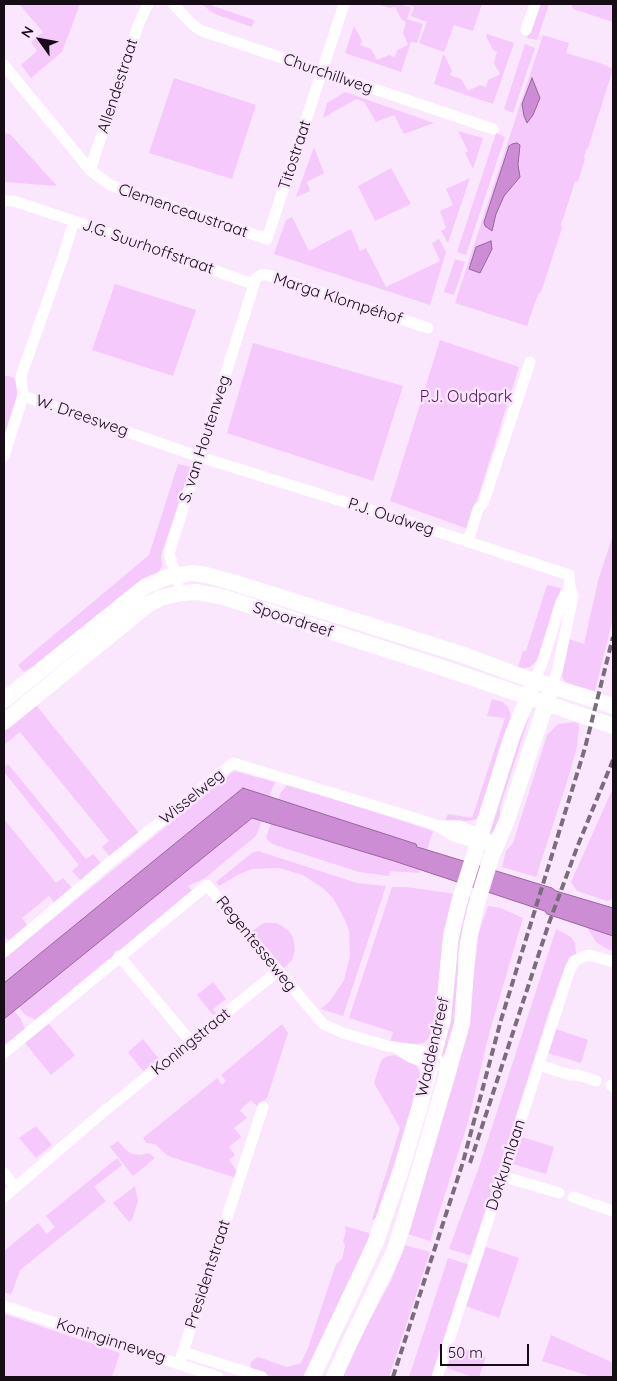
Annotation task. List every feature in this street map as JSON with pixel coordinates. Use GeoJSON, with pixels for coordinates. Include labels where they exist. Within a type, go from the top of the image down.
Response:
{"type":"FeatureCollection","features":[{"type":"Feature","properties":{"kind":"main road","name":"Spoordreef"},"geometry":{"type":"LineString","coordinates":[[4,700],[133,594],[156,581],[193,574],[206,575],[467,656],[514,674],[613,706]]}},
{"type":"Feature","properties":{"kind":"main road","name":"Spoordreef"},"geometry":{"type":"LineString","coordinates":[[4,722],[146,606],[160,598],[182,593],[198,592],[223,597],[342,637],[437,666],[613,726]]}},
{"type":"Feature","properties":{"kind":"main road","name":"Waddendreef"},"geometry":{"type":"LineString","coordinates":[[312,1377],[375,1244],[401,1170],[443,1019],[451,936],[459,903],[512,736],[534,680]]}},
{"type":"Feature","properties":{"kind":"main road","name":"Waddendreef"},"geometry":{"type":"LineString","coordinates":[[334,1377],[394,1252],[404,1222],[462,1024],[468,943],[475,910],[552,686]]}},
{"type":"Feature","properties":{"kind":"street","name":"Allendestraat"},"geometry":{"type":"LineString","coordinates":[[90,170],[139,23],[148,4]]}},
{"type":"Feature","properties":{"kind":"street","name":"Churchillweg"},"geometry":{"type":"LineString","coordinates":[[174,4],[193,25],[202,31],[493,129]]}},
{"type":"Feature","properties":{"kind":"street","name":"Titostraat"},"geometry":{"type":"LineString","coordinates":[[267,239],[344,4]]}},
{"type":"Feature","properties":{"kind":"street"},"geometry":{"type":"LineString","coordinates":[[526,30],[535,4]]}},
{"type":"Feature","properties":{"kind":"street","name":"Clemenceaustraat"},"geometry":{"type":"LineString","coordinates":[[4,65],[90,170],[110,185],[267,239]]}},
{"type":"Feature","properties":{"kind":"street"},"geometry":{"type":"LineString","coordinates":[[4,201],[14,201],[74,221]]}},
{"type":"Feature","properties":{"kind":"street","name":"J.G. Suurhoffstraat"},"geometry":{"type":"LineString","coordinates":[[23,396],[21,376],[74,221],[253,284]]}},
{"type":"Feature","properties":{"kind":"street","name":"Marga Klompéhof"},"geometry":{"type":"LineString","coordinates":[[253,284],[256,278],[261,275],[268,275],[428,328]]}},
{"type":"Feature","properties":{"kind":"street","name":"S. van Houtenweg"},"geometry":{"type":"LineString","coordinates":[[182,593],[169,553],[253,284]]}},
{"type":"Feature","properties":{"kind":"street"},"geometry":{"type":"LineString","coordinates":[[472,543],[485,510],[484,502],[530,362]]}},
{"type":"Feature","properties":{"kind":"street","name":"W. Dreesweg"},"geometry":{"type":"LineString","coordinates":[[4,456],[23,396],[200,457]]}},
{"type":"Feature","properties":{"kind":"street","name":"P.J. Oudweg"},"geometry":{"type":"LineString","coordinates":[[200,457],[472,543],[569,576],[570,587]]}},
{"type":"Feature","properties":{"kind":"street"},"geometry":{"type":"LineString","coordinates":[[534,680],[543,660],[561,602],[570,587]]}},
{"type":"Feature","properties":{"kind":"street"},"geometry":{"type":"LineString","coordinates":[[552,686],[557,672],[573,596],[570,587]]}},
{"type":"Feature","properties":{"kind":"street","name":"Wisselweg"},"geometry":{"type":"LineString","coordinates":[[5,948],[233,763],[438,826],[460,826],[477,844],[494,852]]}},
{"type":"Feature","properties":{"kind":"street","name":"Regentesseweg"},"geometry":{"type":"LineString","coordinates":[[4,1053],[207,885],[324,1024],[343,1033],[397,1048],[421,1051],[431,1061],[450,1068]]}},
{"type":"Feature","properties":{"kind":"street","name":"Dokkumlaan"},"geometry":{"type":"LineString","coordinates":[[436,1377],[570,970],[575,961],[590,955],[613,962]]}},
{"type":"Feature","properties":{"kind":"street"},"geometry":{"type":"LineString","coordinates":[[119,956],[191,1042]]}},
{"type":"Feature","properties":{"kind":"street","name":"Koningstraat"},"geometry":{"type":"LineString","coordinates":[[4,1197],[102,1113],[278,971]]}},
{"type":"Feature","properties":{"kind":"street"},"geometry":{"type":"LineString","coordinates":[[538,1065],[570,1076],[578,1075],[596,1081]]}},
{"type":"Feature","properties":{"kind":"street","name":"Presidentstraat"},"geometry":{"type":"LineString","coordinates":[[181,1358],[264,1107]]}},
{"type":"Feature","properties":{"kind":"street"},"geometry":{"type":"LineString","coordinates":[[4,1173],[15,1187]]}},
{"type":"Feature","properties":{"kind":"street"},"geometry":{"type":"LineString","coordinates":[[502,1176],[560,1193]]}},
{"type":"Feature","properties":{"kind":"street"},"geometry":{"type":"LineString","coordinates":[[573,1197],[613,1211]]}},
{"type":"Feature","properties":{"kind":"street","name":"Koninginneweg"},"geometry":{"type":"LineString","coordinates":[[4,1306],[181,1358],[240,1374],[262,1377]]}},
{"type":"Feature","properties":{"kind":"street","name":"Koninginneweg"},"geometry":{"type":"LineString","coordinates":[[181,1358],[218,1377]]}},
{"type":"Feature","properties":{"kind":"green space"},"geometry":{"type":"Polygon","coordinates":[[[19,4],[80,4],[62,52],[31,78],[21,65],[37,51],[31,42],[43,32],[19,4]]]}},
{"type":"Feature","properties":{"kind":"green space"},"geometry":{"type":"Polygon","coordinates":[[[201,4],[211,4],[254,20],[252,27],[215,14],[201,4]]]}},
{"type":"Feature","properties":{"kind":"green space"},"geometry":{"type":"Polygon","coordinates":[[[376,4],[399,4],[411,7],[407,19],[423,24],[417,43],[411,42],[401,72],[345,53],[354,26],[362,41],[360,45],[371,49],[377,60],[389,55],[395,57],[397,50],[408,45],[403,33],[406,22],[402,20],[395,7],[390,8],[376,4]]]}},
{"type":"Feature","properties":{"kind":"green space"},"geometry":{"type":"Polygon","coordinates":[[[406,4],[482,4],[473,31],[454,25],[444,52],[419,43],[427,22],[411,16],[414,7],[406,4]]]}},
{"type":"Feature","properties":{"kind":"green space"},"geometry":{"type":"Polygon","coordinates":[[[538,4],[549,4],[537,40],[527,38],[538,4]]]}},
{"type":"Feature","properties":{"kind":"green space"},"geometry":{"type":"Polygon","coordinates":[[[571,4],[613,4],[613,22],[573,9],[571,4]]]}},
{"type":"Feature","properties":{"kind":"green space"},"geometry":{"type":"Polygon","coordinates":[[[487,34],[514,43],[493,104],[434,84],[443,55],[452,71],[450,75],[461,79],[468,91],[480,85],[486,87],[488,80],[500,74],[494,63],[497,52],[493,50],[486,36],[487,34]]]}},
{"type":"Feature","properties":{"kind":"green space"},"geometry":{"type":"Polygon","coordinates":[[[543,35],[569,43],[566,53],[613,69],[588,148],[586,149],[578,181],[575,182],[561,225],[562,228],[541,292],[538,294],[527,326],[455,303],[543,35]]]}},
{"type":"Feature","properties":{"kind":"green space"},"geometry":{"type":"Polygon","coordinates":[[[525,44],[535,48],[513,113],[504,109],[525,44]]]}},
{"type":"Feature","properties":{"kind":"green space"},"geometry":{"type":"Polygon","coordinates":[[[174,78],[256,105],[232,179],[149,153],[174,78]]]}},
{"type":"Feature","properties":{"kind":"green space"},"geometry":{"type":"Polygon","coordinates":[[[345,92],[434,123],[404,134],[394,115],[376,122],[364,102],[356,99],[323,118],[327,103],[345,92]]]}},
{"type":"Feature","properties":{"kind":"green space"},"geometry":{"type":"Polygon","coordinates":[[[458,131],[483,138],[473,169],[465,153],[468,151],[458,131]]]}},
{"type":"Feature","properties":{"kind":"green space"},"geometry":{"type":"Polygon","coordinates":[[[4,133],[10,134],[57,186],[4,182],[4,133]]]}},
{"type":"Feature","properties":{"kind":"green space"},"geometry":{"type":"Polygon","coordinates":[[[496,133],[505,137],[466,255],[457,252],[496,133]]]}},
{"type":"Feature","properties":{"kind":"green space"},"geometry":{"type":"Polygon","coordinates":[[[314,147],[324,173],[307,182],[310,191],[296,197],[314,147]]]}},
{"type":"Feature","properties":{"kind":"green space"},"geometry":{"type":"Polygon","coordinates":[[[391,168],[411,204],[375,221],[358,186],[391,168]]]}},
{"type":"Feature","properties":{"kind":"green space"},"geometry":{"type":"Polygon","coordinates":[[[470,178],[448,243],[441,231],[446,228],[440,211],[453,205],[446,189],[470,178]]]}},
{"type":"Feature","properties":{"kind":"green space"},"geometry":{"type":"Polygon","coordinates":[[[292,217],[309,251],[351,229],[360,251],[366,248],[386,287],[440,261],[432,243],[439,239],[446,252],[430,305],[274,254],[286,220],[292,217]]]}},
{"type":"Feature","properties":{"kind":"green space"},"geometry":{"type":"Polygon","coordinates":[[[455,259],[465,262],[454,295],[444,292],[455,259]]]}},
{"type":"Feature","properties":{"kind":"green space"},"geometry":{"type":"Polygon","coordinates":[[[115,284],[196,310],[173,376],[92,350],[115,284]]]}},
{"type":"Feature","properties":{"kind":"green space","name":"P.J. Oudpark"},"geometry":{"type":"Polygon","coordinates":[[[440,340],[519,367],[468,529],[390,501],[440,340]]]}},
{"type":"Feature","properties":{"kind":"green space"},"geometry":{"type":"Polygon","coordinates":[[[253,343],[403,386],[373,481],[227,433],[253,343]]]}},
{"type":"Feature","properties":{"kind":"green space"},"geometry":{"type":"Polygon","coordinates":[[[4,376],[14,378],[18,392],[4,436],[4,376]]]}},
{"type":"Feature","properties":{"kind":"green space"},"geometry":{"type":"Polygon","coordinates":[[[178,464],[191,467],[161,555],[162,566],[158,573],[41,662],[24,672],[18,665],[149,555],[178,464]]]}},
{"type":"Feature","properties":{"kind":"green space"},"geometry":{"type":"Polygon","coordinates":[[[613,535],[613,618],[595,691],[566,683],[561,673],[569,639],[584,644],[598,581],[613,535]]]}},
{"type":"Feature","properties":{"kind":"green space"},"geometry":{"type":"Polygon","coordinates":[[[547,585],[561,588],[539,658],[530,667],[518,667],[523,651],[526,651],[547,585]]]}},
{"type":"Feature","properties":{"kind":"green space"},"geometry":{"type":"Polygon","coordinates":[[[492,699],[503,702],[508,707],[511,721],[477,819],[468,821],[445,820],[448,814],[472,818],[505,718],[487,716],[492,699]]]}},
{"type":"Feature","properties":{"kind":"green space"},"geometry":{"type":"Polygon","coordinates":[[[36,705],[139,833],[109,856],[102,847],[109,841],[20,732],[4,745],[4,729],[36,705]]]}},
{"type":"Feature","properties":{"kind":"green space"},"geometry":{"type":"Polygon","coordinates":[[[527,717],[529,718],[500,807],[500,825],[496,831],[488,834],[527,717]]]}},
{"type":"Feature","properties":{"kind":"green space"},"geometry":{"type":"Polygon","coordinates":[[[575,722],[579,724],[577,747],[536,877],[502,867],[506,851],[513,843],[547,735],[558,724],[575,722]]]}},
{"type":"Feature","properties":{"kind":"green space"},"geometry":{"type":"Polygon","coordinates":[[[8,764],[86,859],[93,854],[101,863],[81,881],[72,871],[79,865],[4,772],[4,767],[8,764]]]}},
{"type":"Feature","properties":{"kind":"green space"},"geometry":{"type":"Polygon","coordinates":[[[234,771],[275,782],[269,797],[243,788],[4,983],[4,959],[234,771]]]}},
{"type":"Feature","properties":{"kind":"green space"},"geometry":{"type":"Polygon","coordinates":[[[288,784],[433,831],[427,850],[417,847],[415,844],[278,800],[281,792],[288,784]]]}},
{"type":"Feature","properties":{"kind":"green space"},"geometry":{"type":"Polygon","coordinates":[[[613,788],[613,899],[607,901],[577,891],[571,882],[613,788]]]}},
{"type":"Feature","properties":{"kind":"green space"},"geometry":{"type":"Polygon","coordinates":[[[252,818],[262,821],[256,836],[205,878],[188,886],[193,892],[36,1020],[25,1015],[19,1007],[252,818]]]}},
{"type":"Feature","properties":{"kind":"green space"},"geometry":{"type":"Polygon","coordinates":[[[4,819],[56,883],[63,878],[72,888],[54,902],[49,896],[22,918],[27,925],[9,940],[4,937],[4,819]]]}},
{"type":"Feature","properties":{"kind":"green space"},"geometry":{"type":"Polygon","coordinates":[[[271,823],[420,870],[419,873],[390,871],[389,876],[359,872],[272,844],[266,838],[271,823]]]}},
{"type":"Feature","properties":{"kind":"green space"},"geometry":{"type":"Polygon","coordinates":[[[258,851],[357,883],[386,886],[343,1016],[321,1009],[330,1001],[344,980],[350,956],[349,931],[333,898],[324,889],[303,875],[279,868],[253,869],[241,873],[219,886],[216,882],[252,853],[258,851]]]}},
{"type":"Feature","properties":{"kind":"green space"},"geometry":{"type":"Polygon","coordinates":[[[392,887],[406,887],[455,894],[435,1025],[428,1039],[423,1043],[390,1042],[393,1032],[349,1018],[392,887]]]}},
{"type":"Feature","properties":{"kind":"green space"},"geometry":{"type":"Polygon","coordinates":[[[467,897],[471,897],[463,925],[458,956],[458,1000],[449,1050],[440,1058],[459,926],[467,897]]]}},
{"type":"Feature","properties":{"kind":"green space"},"geometry":{"type":"Polygon","coordinates":[[[488,906],[501,908],[523,918],[489,1034],[468,1122],[430,1241],[408,1234],[457,1071],[469,1013],[479,932],[488,906]]]}},
{"type":"Feature","properties":{"kind":"green space"},"geometry":{"type":"Polygon","coordinates":[[[264,923],[277,923],[288,930],[293,937],[295,950],[292,960],[283,969],[252,931],[264,923]]]}},
{"type":"Feature","properties":{"kind":"green space"},"geometry":{"type":"Polygon","coordinates":[[[587,927],[613,936],[613,951],[596,942],[587,927]]]}},
{"type":"Feature","properties":{"kind":"green space"},"geometry":{"type":"Polygon","coordinates":[[[556,929],[571,937],[575,943],[576,954],[569,957],[550,1008],[472,1256],[449,1249],[479,1167],[556,929]]]}},
{"type":"Feature","properties":{"kind":"green space"},"geometry":{"type":"Polygon","coordinates":[[[213,982],[226,999],[213,1009],[216,1013],[213,1015],[197,995],[213,982]]]}},
{"type":"Feature","properties":{"kind":"green space"},"geometry":{"type":"Polygon","coordinates":[[[14,1011],[21,1019],[25,1029],[4,1046],[4,1020],[14,1011]]]}},
{"type":"Feature","properties":{"kind":"green space"},"geometry":{"type":"Polygon","coordinates":[[[49,1024],[75,1055],[51,1075],[25,1043],[49,1024]]]}},
{"type":"Feature","properties":{"kind":"green space"},"geometry":{"type":"Polygon","coordinates":[[[282,1024],[288,1033],[267,1098],[257,1106],[251,1100],[240,1110],[247,1118],[234,1128],[241,1137],[229,1147],[235,1155],[229,1160],[237,1171],[236,1178],[168,1156],[155,1144],[146,1143],[143,1138],[217,1078],[222,1085],[226,1081],[221,1075],[282,1024]]]}},
{"type":"Feature","properties":{"kind":"green space"},"geometry":{"type":"Polygon","coordinates":[[[556,1029],[588,1040],[581,1063],[548,1053],[556,1029]]]}},
{"type":"Feature","properties":{"kind":"green space"},"geometry":{"type":"Polygon","coordinates":[[[143,1039],[159,1059],[143,1071],[128,1052],[143,1039]]]}},
{"type":"Feature","properties":{"kind":"green space"},"geometry":{"type":"Polygon","coordinates":[[[394,1055],[416,1064],[421,1076],[378,1218],[374,1220],[372,1219],[400,1128],[374,1083],[381,1061],[385,1057],[394,1055]]]}},
{"type":"Feature","properties":{"kind":"green space"},"geometry":{"type":"Polygon","coordinates":[[[36,1126],[52,1145],[36,1158],[19,1138],[36,1126]]]}},
{"type":"Feature","properties":{"kind":"green space"},"geometry":{"type":"Polygon","coordinates":[[[522,1137],[554,1147],[546,1174],[513,1164],[522,1137]]]}},
{"type":"Feature","properties":{"kind":"green space"},"geometry":{"type":"Polygon","coordinates":[[[118,1141],[132,1154],[149,1153],[155,1158],[133,1176],[110,1147],[118,1141]]]}},
{"type":"Feature","properties":{"kind":"green space"},"geometry":{"type":"Polygon","coordinates":[[[117,1158],[122,1165],[94,1187],[106,1201],[20,1270],[12,1293],[4,1292],[4,1251],[38,1223],[47,1234],[55,1227],[46,1216],[117,1158]]]}},
{"type":"Feature","properties":{"kind":"green space"},"geometry":{"type":"Polygon","coordinates":[[[135,1186],[138,1201],[132,1220],[129,1222],[113,1203],[135,1186]]]}},
{"type":"Feature","properties":{"kind":"green space"},"geometry":{"type":"Polygon","coordinates":[[[345,1226],[369,1233],[369,1237],[372,1238],[304,1377],[275,1377],[253,1372],[250,1370],[251,1362],[258,1357],[287,1367],[301,1363],[308,1348],[336,1264],[342,1259],[345,1246],[343,1241],[346,1231],[345,1226]]]}},
{"type":"Feature","properties":{"kind":"green space"},"geometry":{"type":"Polygon","coordinates":[[[405,1245],[430,1252],[389,1377],[342,1377],[357,1343],[391,1281],[405,1245]]]}},
{"type":"Feature","properties":{"kind":"green space"},"geometry":{"type":"Polygon","coordinates":[[[486,1247],[519,1258],[499,1318],[466,1306],[486,1247]]]}},
{"type":"Feature","properties":{"kind":"green space"},"geometry":{"type":"Polygon","coordinates":[[[448,1258],[470,1265],[433,1377],[409,1377],[448,1258]]]}},
{"type":"Feature","properties":{"kind":"green space"},"geometry":{"type":"Polygon","coordinates":[[[4,1314],[120,1353],[112,1377],[4,1377],[4,1314]]]}},
{"type":"Feature","properties":{"kind":"green space"},"geometry":{"type":"Polygon","coordinates":[[[551,1335],[613,1363],[613,1377],[592,1377],[542,1361],[551,1335]]]}},
{"type":"Feature","properties":{"kind":"green space"},"geometry":{"type":"Polygon","coordinates":[[[454,1345],[486,1357],[479,1377],[473,1377],[447,1368],[454,1345]]]}},
{"type":"Feature","properties":{"kind":"shaded area"},"geometry":{"type":"Polygon","coordinates":[[[532,78],[540,98],[533,115],[527,123],[522,104],[532,78]]]}},
{"type":"Feature","properties":{"kind":"shaded area"},"geometry":{"type":"Polygon","coordinates":[[[517,143],[520,145],[518,165],[520,177],[504,196],[496,214],[492,231],[485,226],[484,222],[509,146],[517,143]]]}},
{"type":"Feature","properties":{"kind":"shaded area"},"geometry":{"type":"Polygon","coordinates":[[[491,241],[492,249],[480,273],[469,269],[476,247],[491,241]]]}},
{"type":"Feature","properties":{"kind":"shaded area"},"geometry":{"type":"Polygon","coordinates":[[[243,788],[416,844],[417,847],[613,908],[613,936],[547,914],[545,911],[394,861],[252,818],[4,1019],[4,983],[243,788]]]}},
{"type":"Feature","properties":{"kind":"railway"},"geometry":{"type":"LineString","coordinates":[[393,1377],[463,1162],[501,1020],[585,748],[613,637]]}},
{"type":"Feature","properties":{"kind":"railway"},"geometry":{"type":"LineString","coordinates":[[470,1163],[549,923],[578,845],[613,760]]}}]}
